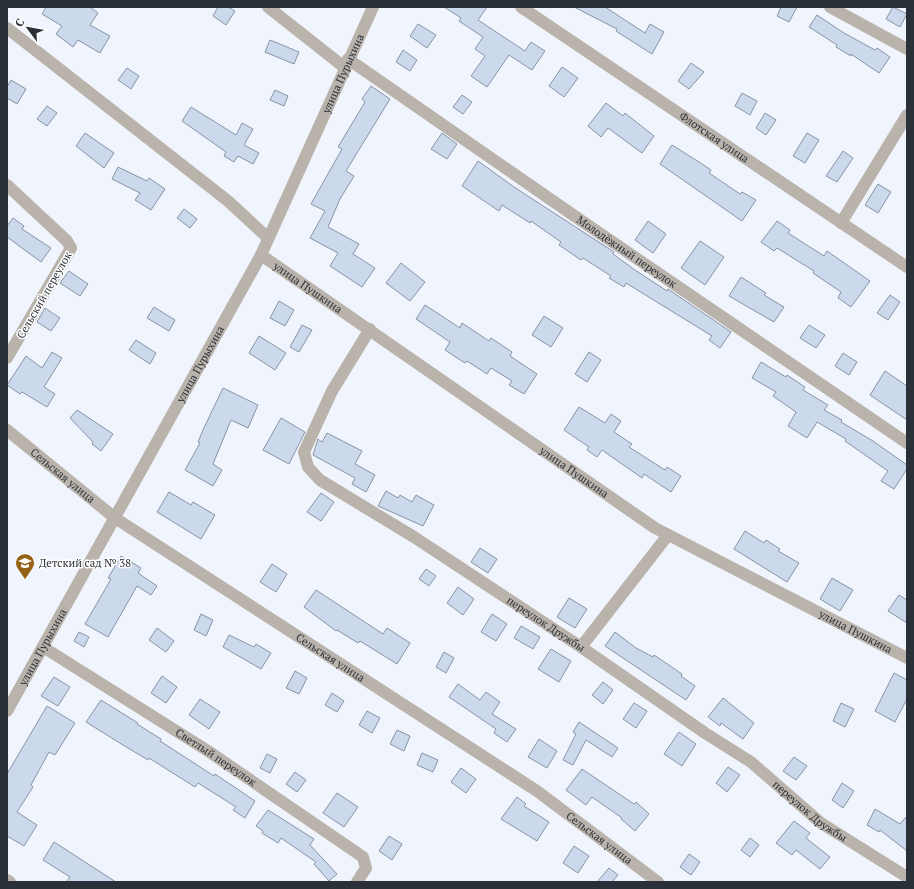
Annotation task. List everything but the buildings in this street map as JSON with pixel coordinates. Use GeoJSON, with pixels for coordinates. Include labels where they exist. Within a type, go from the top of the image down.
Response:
{"type":"FeatureCollection","features":[{"type":"Feature","properties":{"kind":"street","name":"Молодёжный переулок"},"geometry":{"type":"LineString","coordinates":[[268,7],[346,63],[576,217],[907,443]]}},
{"type":"Feature","properties":{"kind":"street","name":"улица Пурыхина"},"geometry":{"type":"LineString","coordinates":[[7,711],[262,255],[268,238],[346,63],[373,7]]}},
{"type":"Feature","properties":{"kind":"street","name":"Флотская улица"},"geometry":{"type":"LineString","coordinates":[[521,7],[907,267]]}},
{"type":"Feature","properties":{"kind":"street"},"geometry":{"type":"LineString","coordinates":[[830,7],[907,49]]}},
{"type":"Feature","properties":{"kind":"street"},"geometry":{"type":"LineString","coordinates":[[7,28],[228,201],[268,238]]}},
{"type":"Feature","properties":{"kind":"street"},"geometry":{"type":"LineString","coordinates":[[841,223],[907,115]]}},
{"type":"Feature","properties":{"kind":"street","name":"Сельский переулок"},"geometry":{"type":"LineString","coordinates":[[7,186],[67,241],[71,248],[7,358]]}},
{"type":"Feature","properties":{"kind":"street","name":"улица Пушкина"},"geometry":{"type":"LineString","coordinates":[[262,255],[655,528],[907,658]]}},
{"type":"Feature","properties":{"kind":"street","name":"переулок Дружбы"},"geometry":{"type":"LineString","coordinates":[[370,329],[332,391],[304,452],[308,467],[320,480],[414,537],[581,647],[705,733],[751,762],[821,823],[907,877]]}},
{"type":"Feature","properties":{"kind":"street","name":"Сельская улица"},"geometry":{"type":"LineString","coordinates":[[7,430],[115,518],[537,791],[658,882]]}},
{"type":"Feature","properties":{"kind":"street"},"geometry":{"type":"LineString","coordinates":[[581,647],[668,535]]}},
{"type":"Feature","properties":{"kind":"street","name":"Светлый переулок"},"geometry":{"type":"LineString","coordinates":[[43,647],[208,751],[363,857],[366,868],[357,882]]}},
{"type":"Feature","properties":{"kind":"place","name":"Детский сад № 38"},"geometry":{"type":"Point","coordinates":[25,580]}}]}
